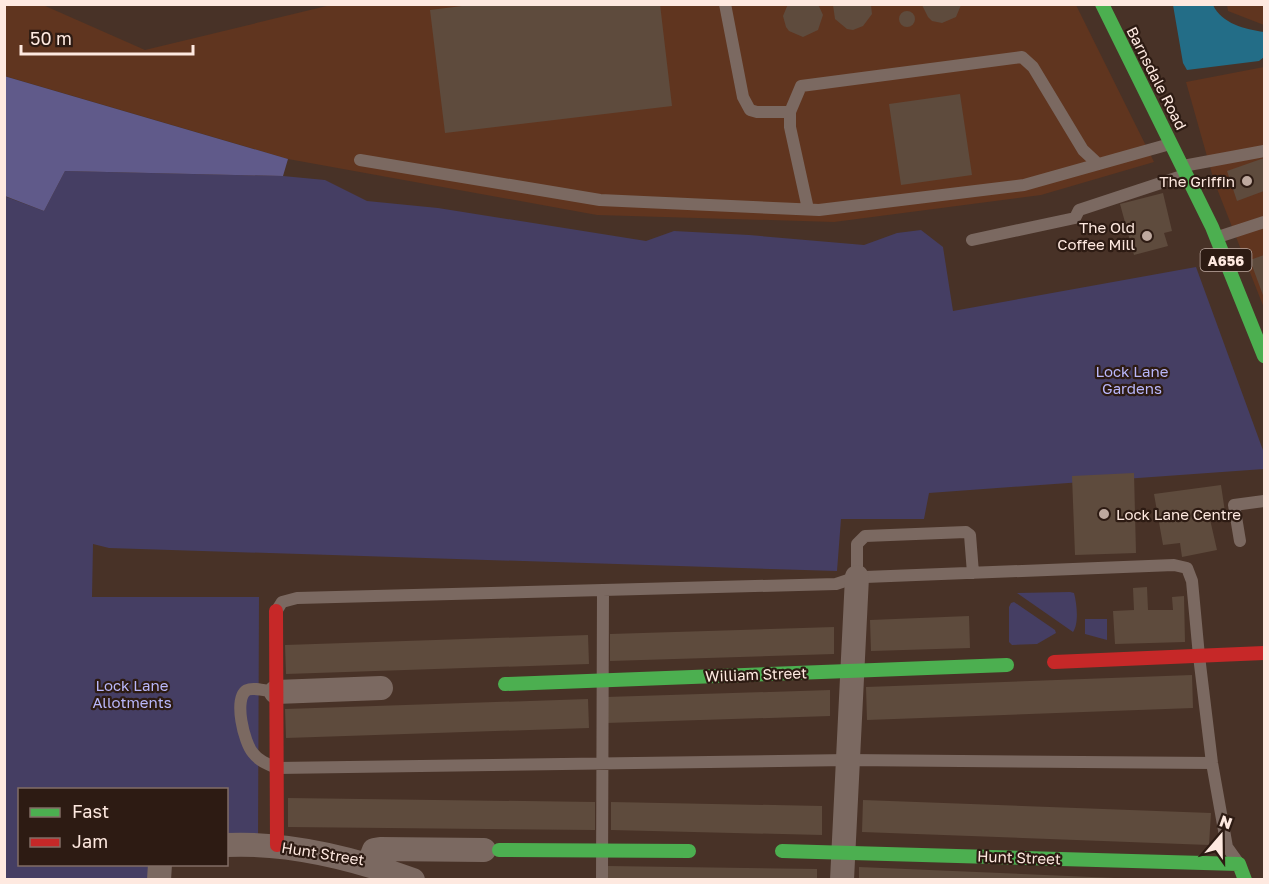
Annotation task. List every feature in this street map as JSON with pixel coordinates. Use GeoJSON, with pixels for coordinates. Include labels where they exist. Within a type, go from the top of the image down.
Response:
{"type":"FeatureCollection","features":[{"type":"Feature","properties":{"kind":"street","name":"Barnsdale Road"},"geometry":{"type":"LineString","coordinates":[[1101,4],[1184,170]]}},
{"type":"Feature","properties":{"kind":"street","name":"A656"},"geometry":{"type":"LineString","coordinates":[[1184,170],[1216,237],[1264,356]]}},
{"type":"Feature","properties":{"kind":"street"},"geometry":{"type":"LineString","coordinates":[[842,879],[857,577]]}},
{"type":"Feature","properties":{"kind":"street"},"geometry":{"type":"LineString","coordinates":[[276,611],[277,845]]}},
{"type":"Feature","properties":{"kind":"street"},"geometry":{"type":"LineString","coordinates":[[1054,662],[1264,653]]}},
{"type":"Feature","properties":{"kind":"street","name":"William Street"},"geometry":{"type":"LineString","coordinates":[[505,684],[1007,664]]}},
{"type":"Feature","properties":{"kind":"street"},"geometry":{"type":"LineString","coordinates":[[276,692],[381,688]]}},
{"type":"Feature","properties":{"kind":"street","name":"Hunt Street"},"geometry":{"type":"LineString","coordinates":[[228,844],[277,845],[369,863],[374,850],[380,849],[689,851]]}},
{"type":"Feature","properties":{"kind":"street","name":"Hunt Street"},"geometry":{"type":"LineString","coordinates":[[782,851],[1239,864]]}},
{"type":"Feature","properties":{"kind":"street"},"geometry":{"type":"LineString","coordinates":[[369,863],[402,878]]}},
{"type":"Feature","properties":{"kind":"street"},"geometry":{"type":"LineString","coordinates":[[1239,864],[1245,879]]}},
{"type":"Feature","properties":{"kind":"lane"},"geometry":{"type":"LineString","coordinates":[[725,4],[743,97],[750,110],[790,112]]}},
{"type":"Feature","properties":{"kind":"lane"},"geometry":{"type":"LineString","coordinates":[[808,210],[790,127],[790,112],[801,86],[1022,57],[1033,67],[1083,150],[1098,164]]}},
{"type":"Feature","properties":{"kind":"lane"},"geometry":{"type":"LineString","coordinates":[[360,160],[600,200],[819,210],[1024,185],[1172,143]]}},
{"type":"Feature","properties":{"kind":"lane"},"geometry":{"type":"LineString","coordinates":[[972,240],[1075,218],[1079,210],[1184,170],[1264,150]]}},
{"type":"Feature","properties":{"kind":"lane"},"geometry":{"type":"LineString","coordinates":[[1216,237],[1264,222]]}},
{"type":"Feature","properties":{"kind":"lane"},"geometry":{"type":"LineString","coordinates":[[1240,541],[1234,506],[1264,501]]}},
{"type":"Feature","properties":{"kind":"lane"},"geometry":{"type":"LineString","coordinates":[[857,577],[857,544],[865,536],[966,532],[970,535],[973,573]]}},
{"type":"Feature","properties":{"kind":"lane"},"geometry":{"type":"LineString","coordinates":[[276,611],[282,602],[297,598],[836,584],[857,577],[1174,565],[1187,568],[1192,581],[1198,656],[1212,763],[1227,847],[1239,864]]}},
{"type":"Feature","properties":{"kind":"lane"},"geometry":{"type":"LineString","coordinates":[[602,879],[603,590]]}},
{"type":"Feature","properties":{"kind":"lane"},"geometry":{"type":"LineString","coordinates":[[276,692],[250,689],[245,691],[241,697],[241,724],[251,752],[262,762],[277,768],[848,760],[1212,763]]}},
{"type":"Feature","properties":{"kind":"shaded area"},"geometry":{"type":"Polygon","coordinates":[[[335,4],[1076,5],[1154,162],[1041,195],[834,222],[597,215],[288,159],[5,76],[4,5],[43,5],[145,50],[335,4]]]}},
{"type":"Feature","properties":{"kind":"shaded area"},"geometry":{"type":"Polygon","coordinates":[[[1227,5],[1264,5],[1264,25],[1228,11],[1227,5]]]}},
{"type":"Feature","properties":{"kind":"shaded area"},"geometry":{"type":"Polygon","coordinates":[[[1264,67],[1264,308],[1214,181],[1186,82],[1264,67]]]}},
{"type":"Feature","properties":{"kind":"shaded area"},"geometry":{"type":"Polygon","coordinates":[[[4,76],[288,159],[283,176],[65,171],[44,211],[5,196],[4,76]]]}},
{"type":"Feature","properties":{"kind":"green space"},"geometry":{"type":"Polygon","coordinates":[[[65,171],[283,176],[325,180],[367,201],[438,208],[646,241],[674,231],[864,245],[897,233],[921,230],[943,247],[953,311],[1196,267],[1264,453],[1264,469],[929,493],[924,519],[841,519],[837,571],[109,548],[93,544],[92,597],[259,597],[258,843],[228,845],[228,788],[18,788],[18,866],[159,866],[159,879],[5,879],[4,196],[44,211],[65,171]]]}},
{"type":"Feature","properties":{"kind":"green space"},"geometry":{"type":"Polygon","coordinates":[[[1017,593],[1074,593],[1077,608],[1077,619],[1073,632],[1017,593]]]}},
{"type":"Feature","properties":{"kind":"green space"},"geometry":{"type":"Polygon","coordinates":[[[1014,602],[1055,630],[1056,633],[1037,644],[1012,645],[1009,642],[1009,607],[1014,602]]]}},
{"type":"Feature","properties":{"kind":"green space"},"geometry":{"type":"Polygon","coordinates":[[[1085,619],[1107,619],[1107,640],[1085,634],[1085,619]]]}},
{"type":"Feature","properties":{"kind":"water"},"geometry":{"type":"Polygon","coordinates":[[[1173,5],[1213,5],[1228,21],[1264,32],[1264,57],[1259,61],[1187,70],[1183,63],[1173,5]]]}},
{"type":"Feature","properties":{"kind":"building"},"geometry":{"type":"Polygon","coordinates":[[[478,4],[660,4],[672,106],[445,133],[430,10],[478,4]]]}},
{"type":"Feature","properties":{"kind":"building"},"geometry":{"type":"Polygon","coordinates":[[[788,4],[818,4],[823,15],[818,30],[803,37],[789,31],[783,16],[788,4]]]}},
{"type":"Feature","properties":{"kind":"building"},"geometry":{"type":"Polygon","coordinates":[[[833,5],[871,5],[872,14],[863,26],[853,30],[847,29],[835,19],[833,5]]]}},
{"type":"Feature","properties":{"kind":"building"},"geometry":{"type":"Polygon","coordinates":[[[922,5],[961,5],[956,17],[942,23],[932,21],[922,5]]]}},
{"type":"Feature","properties":{"kind":"building"},"geometry":{"type":"Polygon","coordinates":[[[904,11],[910,11],[915,19],[913,25],[904,27],[899,22],[899,16],[904,11]]]}},
{"type":"Feature","properties":{"kind":"building"},"geometry":{"type":"Polygon","coordinates":[[[960,94],[972,175],[901,185],[889,104],[960,94]]]}},
{"type":"Feature","properties":{"kind":"building","name":"The Griffin"},"geometry":{"type":"Polygon","coordinates":[[[1264,158],[1264,191],[1237,201],[1227,171],[1264,158]]]}},
{"type":"Feature","properties":{"kind":"building"},"geometry":{"type":"Polygon","coordinates":[[[1163,193],[1172,231],[1164,233],[1168,246],[1134,255],[1120,204],[1163,193]]]}},
{"type":"Feature","properties":{"kind":"building"},"geometry":{"type":"Polygon","coordinates":[[[1264,255],[1264,298],[1250,260],[1264,255]]]}},
{"type":"Feature","properties":{"kind":"building","name":"Lock Lane Centre"},"geometry":{"type":"Polygon","coordinates":[[[1134,473],[1136,553],[1075,555],[1072,476],[1134,473]]]}},
{"type":"Feature","properties":{"kind":"building"},"geometry":{"type":"Polygon","coordinates":[[[1221,485],[1225,512],[1209,515],[1217,550],[1182,557],[1180,543],[1163,545],[1154,494],[1221,485]]]}},
{"type":"Feature","properties":{"kind":"building"},"geometry":{"type":"Polygon","coordinates":[[[1147,587],[1148,610],[1173,610],[1172,597],[1184,596],[1185,642],[1115,644],[1113,611],[1134,610],[1133,588],[1147,587]]]}},
{"type":"Feature","properties":{"kind":"building"},"geometry":{"type":"Polygon","coordinates":[[[969,616],[970,648],[871,651],[870,620],[969,616]]]}},
{"type":"Feature","properties":{"kind":"building"},"geometry":{"type":"Polygon","coordinates":[[[834,627],[834,654],[610,661],[610,634],[834,627]]]}},
{"type":"Feature","properties":{"kind":"building"},"geometry":{"type":"Polygon","coordinates":[[[588,635],[589,664],[286,674],[285,645],[588,635]]]}},
{"type":"Feature","properties":{"kind":"building"},"geometry":{"type":"Polygon","coordinates":[[[1192,675],[1193,708],[867,720],[866,687],[1192,675]]]}},
{"type":"Feature","properties":{"kind":"building"},"geometry":{"type":"Polygon","coordinates":[[[830,690],[830,716],[606,723],[606,697],[830,690]]]}},
{"type":"Feature","properties":{"kind":"building"},"geometry":{"type":"Polygon","coordinates":[[[588,699],[589,728],[286,738],[285,709],[588,699]]]}},
{"type":"Feature","properties":{"kind":"building"},"geometry":{"type":"Polygon","coordinates":[[[288,798],[595,802],[595,830],[288,827],[288,798]]]}},
{"type":"Feature","properties":{"kind":"building"},"geometry":{"type":"Polygon","coordinates":[[[863,800],[1211,813],[1209,845],[862,832],[863,800]]]}},
{"type":"Feature","properties":{"kind":"building"},"geometry":{"type":"Polygon","coordinates":[[[611,802],[822,806],[822,835],[611,830],[611,802]]]}},
{"type":"Feature","properties":{"kind":"building"},"geometry":{"type":"Polygon","coordinates":[[[608,866],[817,869],[817,880],[608,880],[608,866]]]}},
{"type":"Feature","properties":{"kind":"building"},"geometry":{"type":"Polygon","coordinates":[[[859,867],[1115,878],[1115,880],[859,880],[859,867]]]}},
{"type":"Feature","properties":{"kind":"traffic: fast"},"geometry":{"type":"LineString","coordinates":[[1102,4],[1212,227],[1264,356]]}},
{"type":"Feature","properties":{"kind":"traffic: fast"},"geometry":{"type":"LineString","coordinates":[[505,684],[1007,665]]}},
{"type":"Feature","properties":{"kind":"traffic: fast"},"geometry":{"type":"LineString","coordinates":[[499,850],[689,851]]}},
{"type":"Feature","properties":{"kind":"traffic: fast"},"geometry":{"type":"LineString","coordinates":[[782,851],[1239,864],[1245,880]]}},
{"type":"Feature","properties":{"kind":"traffic: jam"},"geometry":{"type":"LineString","coordinates":[[276,611],[277,845]]}},
{"type":"Feature","properties":{"kind":"traffic: jam"},"geometry":{"type":"LineString","coordinates":[[1054,662],[1264,653]]}},
{"type":"Feature","properties":{"kind":"place","name":"The Griffin"},"geometry":{"type":"Point","coordinates":[1247,181]}},
{"type":"Feature","properties":{"kind":"place","name":"The Old Coffee Mill"},"geometry":{"type":"Point","coordinates":[1147,236]}},
{"type":"Feature","properties":{"kind":"place","name":"Lock Lane Centre"},"geometry":{"type":"Point","coordinates":[1104,514]}},
{"type":"Feature","properties":{"kind":"park label","name":"Lock Lane Gardens"},"geometry":{"type":"Point","coordinates":[1132,380]}},
{"type":"Feature","properties":{"kind":"park label","name":"Lock Lane Allotments"},"geometry":{"type":"Point","coordinates":[132,694]}}]}
